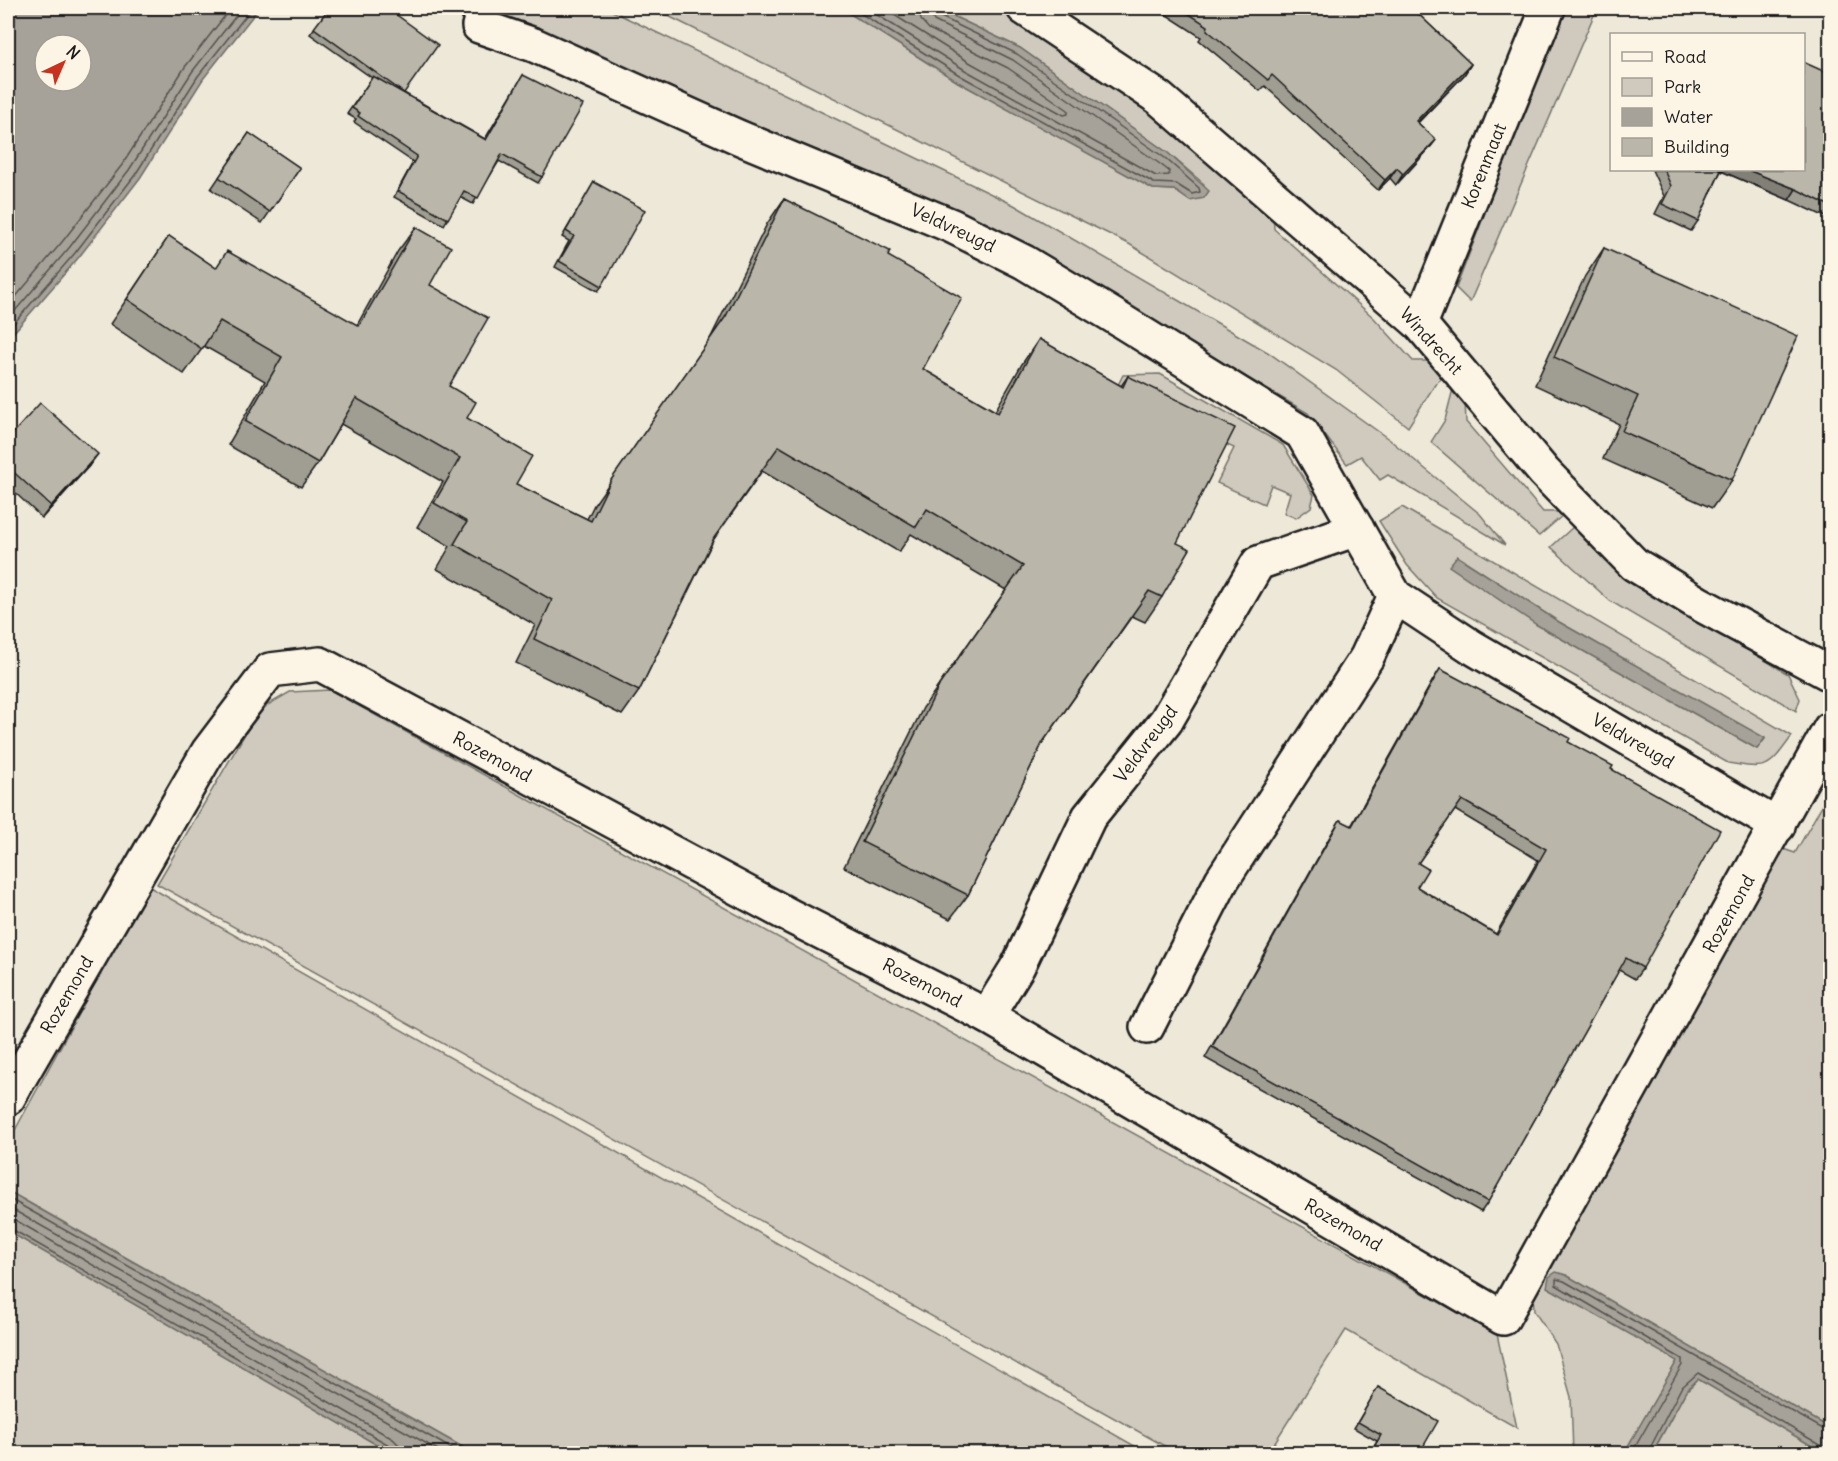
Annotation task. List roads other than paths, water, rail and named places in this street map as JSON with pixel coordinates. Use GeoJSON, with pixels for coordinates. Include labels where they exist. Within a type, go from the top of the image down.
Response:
{"type":"FeatureCollection","features":[{"type":"Feature","properties":{"kind":"street","name":"Windrecht"},"geometry":{"type":"LineString","coordinates":[[1024,8],[1159,98],[1420,324],[1544,472],[1634,564],[1698,603],[1830,674]]}},
{"type":"Feature","properties":{"kind":"street","name":"Korenmaat"},"geometry":{"type":"LineString","coordinates":[[1420,324],[1548,8]]}},
{"type":"Feature","properties":{"kind":"street","name":"Veldvreugd"},"geometry":{"type":"LineString","coordinates":[[479,26],[534,45],[738,137],[952,226],[1024,262],[1302,433],[1395,596],[1472,646],[1778,826]]}},
{"type":"Feature","properties":{"kind":"street","name":"Veldvreugd"},"geometry":{"type":"LineString","coordinates":[[987,1016],[1018,966],[1089,817],[1166,721],[1258,563],[1357,529]]}},
{"type":"Feature","properties":{"kind":"street"},"geometry":{"type":"LineString","coordinates":[[1147,1028],[1222,880],[1367,657],[1395,596]]}},
{"type":"Feature","properties":{"kind":"street","name":"Rozemond"},"geometry":{"type":"LineString","coordinates":[[8,1098],[208,752],[270,670],[320,664],[792,917],[987,1016],[1503,1318],[1778,826]]}},
{"type":"Feature","properties":{"kind":"street"},"geometry":{"type":"LineString","coordinates":[[1778,826],[1830,729]]}},
{"type":"Feature","properties":{"kind":"water"},"geometry":{"type":"Polygon","coordinates":[[[8,8],[259,8],[203,79],[140,178],[79,257],[8,339],[8,8]]]}},
{"type":"Feature","properties":{"kind":"water"},"geometry":{"type":"Polygon","coordinates":[[[841,8],[936,8],[1020,48],[1168,153],[1209,191],[1204,198],[1190,201],[1174,190],[1153,189],[958,82],[841,8]]]}},
{"type":"Feature","properties":{"kind":"water"},"geometry":{"type":"Polygon","coordinates":[[[1457,556],[1559,622],[1765,738],[1757,749],[1537,625],[1449,566],[1457,556]]]}},
{"type":"Feature","properties":{"kind":"water"},"geometry":{"type":"Polygon","coordinates":[[[8,1191],[473,1453],[391,1453],[8,1231],[8,1191]]]}},
{"type":"Feature","properties":{"kind":"water"},"geometry":{"type":"Polygon","coordinates":[[[1556,1272],[1566,1275],[1830,1428],[1830,1453],[1824,1453],[1698,1379],[1686,1391],[1652,1453],[1624,1453],[1677,1361],[1547,1287],[1549,1277],[1556,1272]]]}}]}
